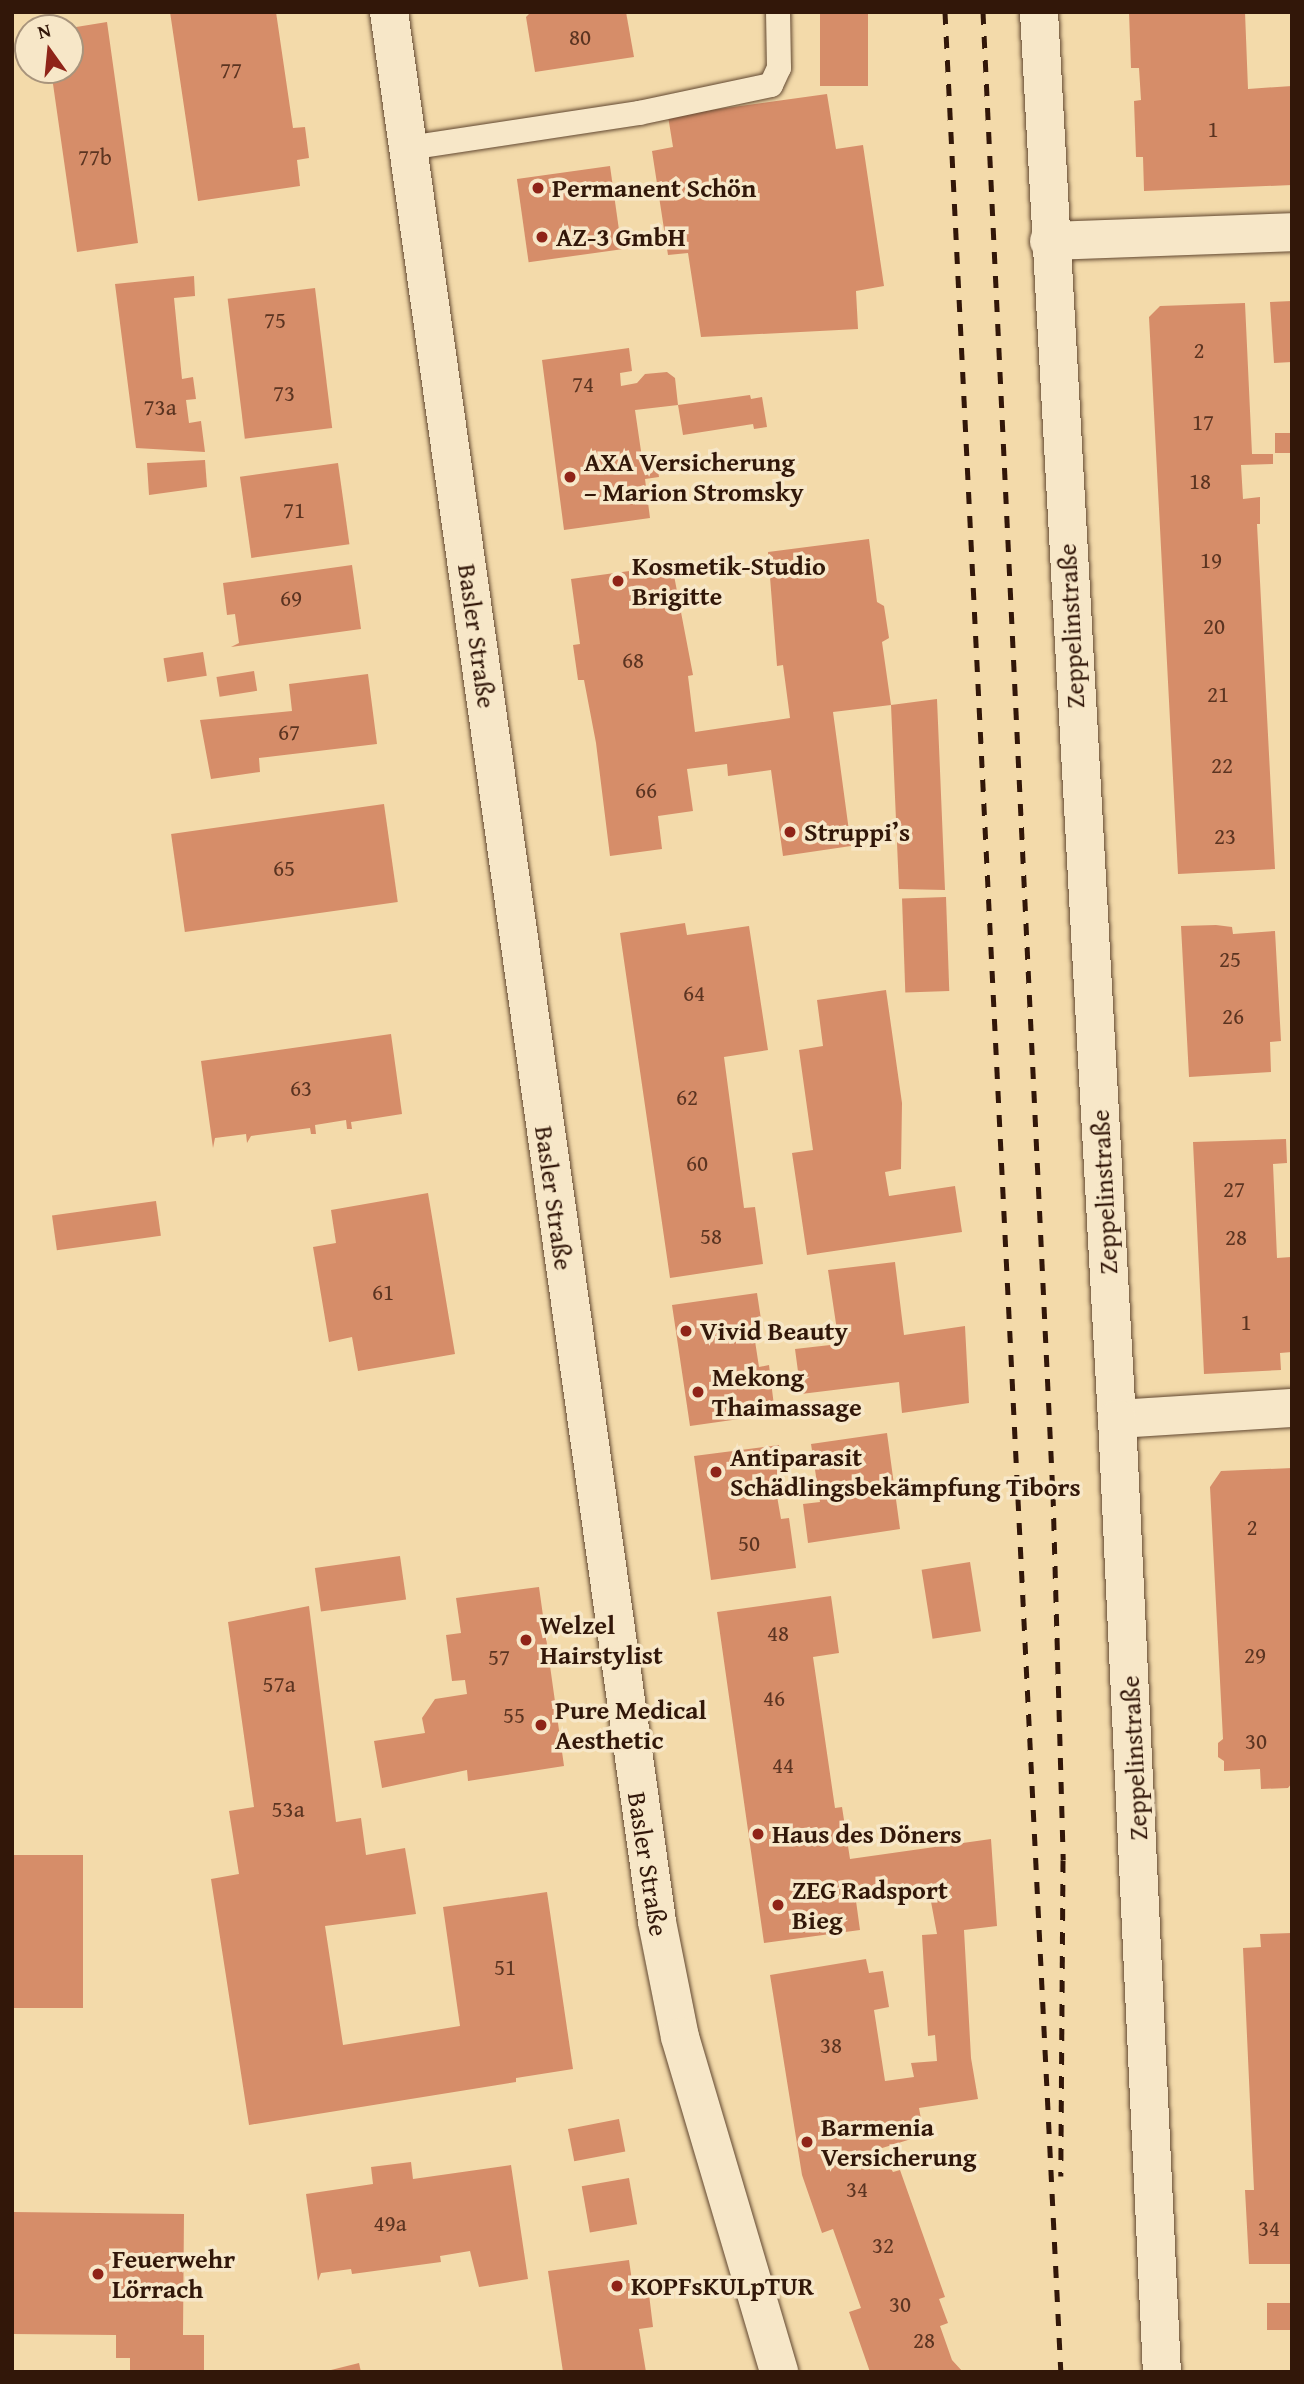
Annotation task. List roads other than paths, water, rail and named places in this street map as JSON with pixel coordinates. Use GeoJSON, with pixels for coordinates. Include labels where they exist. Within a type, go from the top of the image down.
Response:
{"type":"FeatureCollection","features":[{"type":"Feature","properties":{"kind":"main road","name":"Basler Straße"},"geometry":{"type":"LineString","coordinates":[[388,12],[657,1922],[680,2037],[779,2372]]}},
{"type":"Feature","properties":{"kind":"main road","name":"Zeppelinstraße"},"geometry":{"type":"LineString","coordinates":[[1039,12],[1049,241],[1117,1419],[1162,2372]]}},
{"type":"Feature","properties":{"kind":"main road"},"geometry":{"type":"LineString","coordinates":[[1049,241],[1292,232]]}},
{"type":"Feature","properties":{"kind":"main road"},"geometry":{"type":"LineString","coordinates":[[1117,1419],[1292,1408]]}},
{"type":"Feature","properties":{"kind":"lane"},"geometry":{"type":"LineString","coordinates":[[408,148],[639,113],[771,85],[779,68],[778,12]]}},
{"type":"Feature","properties":{"kind":"railway"},"geometry":{"type":"LineString","coordinates":[[945,12],[1061,2372]]}},
{"type":"Feature","properties":{"kind":"railway"},"geometry":{"type":"LineString","coordinates":[[983,12],[1053,1494],[1063,1860],[1061,2176]]}},
{"type":"Feature","properties":{"kind":"place","name":"Permanent Schön"},"geometry":{"type":"Point","coordinates":[538,188]}},
{"type":"Feature","properties":{"kind":"place","name":"AZ-3 GmbH"},"geometry":{"type":"Point","coordinates":[542,237]}},
{"type":"Feature","properties":{"kind":"place","name":"AXA Versicherung – Marion Stromsky"},"geometry":{"type":"Point","coordinates":[570,477]}},
{"type":"Feature","properties":{"kind":"place","name":"Kosmetik-Studio Brigitte"},"geometry":{"type":"Point","coordinates":[618,581]}},
{"type":"Feature","properties":{"kind":"place","name":"Struppi’s"},"geometry":{"type":"Point","coordinates":[790,832]}},
{"type":"Feature","properties":{"kind":"place","name":"Vivid Beauty"},"geometry":{"type":"Point","coordinates":[686,1331]}},
{"type":"Feature","properties":{"kind":"place","name":"Mekong Thaimassage"},"geometry":{"type":"Point","coordinates":[698,1392]}},
{"type":"Feature","properties":{"kind":"place","name":"Antiparasit Schädlingsbekämpfung Tibors"},"geometry":{"type":"Point","coordinates":[716,1472]}},
{"type":"Feature","properties":{"kind":"place","name":"Welzel Hairstylist"},"geometry":{"type":"Point","coordinates":[526,1640]}},
{"type":"Feature","properties":{"kind":"place","name":"Pure Medical Aesthetic"},"geometry":{"type":"Point","coordinates":[541,1725]}},
{"type":"Feature","properties":{"kind":"place","name":"Haus des Döners"},"geometry":{"type":"Point","coordinates":[758,1834]}},
{"type":"Feature","properties":{"kind":"place","name":"ZEG Radsport Bieg"},"geometry":{"type":"Point","coordinates":[778,1905]}},
{"type":"Feature","properties":{"kind":"place","name":"Barmenia Versicherung"},"geometry":{"type":"Point","coordinates":[807,2142]}},
{"type":"Feature","properties":{"kind":"place","name":"Feuerwehr Lörrach"},"geometry":{"type":"Point","coordinates":[98,2274]}},
{"type":"Feature","properties":{"kind":"place","name":"KOPFsKULpTUR"},"geometry":{"type":"Point","coordinates":[617,2286]}}]}
